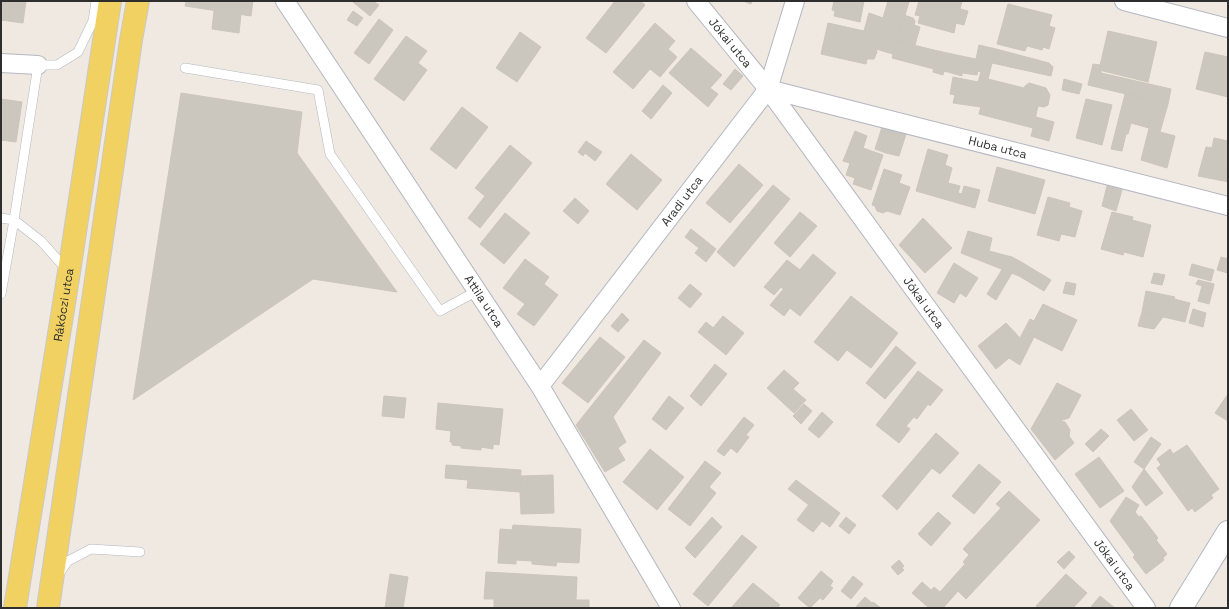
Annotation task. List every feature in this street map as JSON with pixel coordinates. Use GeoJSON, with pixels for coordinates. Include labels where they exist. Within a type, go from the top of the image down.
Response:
{"type":"FeatureCollection","features":[{"type":"Feature","properties":{"kind":"main road","name":"Rákóczi utca"},"geometry":{"type":"LineString","coordinates":[[14,608],[69,272],[110,1]]}},
{"type":"Feature","properties":{"kind":"main road"},"geometry":{"type":"LineString","coordinates":[[48,608],[138,1]]}},
{"type":"Feature","properties":{"kind":"street","name":"Attila utca"},"geometry":{"type":"LineString","coordinates":[[285,1],[540,386],[671,608]]}},
{"type":"Feature","properties":{"kind":"street","name":"Jókai utca"},"geometry":{"type":"LineString","coordinates":[[696,1],[768,89],[1146,608]]}},
{"type":"Feature","properties":{"kind":"street","name":"Aradi utca"},"geometry":{"type":"LineString","coordinates":[[540,386],[768,89],[795,1]]}},
{"type":"Feature","properties":{"kind":"street"},"geometry":{"type":"LineString","coordinates":[[1124,1],[1228,28]]}},
{"type":"Feature","properties":{"kind":"street"},"geometry":{"type":"LineString","coordinates":[[1,63],[38,65]]}},
{"type":"Feature","properties":{"kind":"street","name":"Huba utca"},"geometry":{"type":"LineString","coordinates":[[768,89],[1228,206]]}},
{"type":"Feature","properties":{"kind":"street"},"geometry":{"type":"LineString","coordinates":[[1181,608],[1228,532]]}},
{"type":"Feature","properties":{"kind":"street"},"geometry":{"type":"LineString","coordinates":[[1,607],[14,608]]}},
{"type":"Feature","properties":{"kind":"lane"},"geometry":{"type":"LineString","coordinates":[[1,294],[38,65],[57,65],[78,52],[93,20],[96,1]]}},
{"type":"Feature","properties":{"kind":"lane"},"geometry":{"type":"LineString","coordinates":[[185,68],[318,90],[330,154],[440,311],[476,291]]}},
{"type":"Feature","properties":{"kind":"lane"},"geometry":{"type":"LineString","coordinates":[[1,218],[14,220],[41,241],[69,272]]}},
{"type":"Feature","properties":{"kind":"lane"},"geometry":{"type":"LineString","coordinates":[[53,581],[68,561],[91,549],[140,552]]}},
{"type":"Feature","properties":{"kind":"building"},"geometry":{"type":"Polygon","coordinates":[[[1,1],[26,1],[23,23],[1,20],[1,1]]]}},
{"type":"Feature","properties":{"kind":"building"},"geometry":{"type":"Polygon","coordinates":[[[186,1],[253,1],[251,16],[185,6],[186,1]]]}},
{"type":"Feature","properties":{"kind":"building"},"geometry":{"type":"Polygon","coordinates":[[[373,1],[379,5],[370,16],[353,2],[373,1]]]}},
{"type":"Feature","properties":{"kind":"building"},"geometry":{"type":"Polygon","coordinates":[[[615,1],[640,1],[645,5],[606,53],[586,38],[615,1]]]}},
{"type":"Feature","properties":{"kind":"building"},"geometry":{"type":"Polygon","coordinates":[[[743,1],[752,1],[751,4],[743,1]]]}},
{"type":"Feature","properties":{"kind":"building"},"geometry":{"type":"Polygon","coordinates":[[[834,1],[864,1],[860,22],[834,16],[835,11],[832,10],[834,1]]]}},
{"type":"Feature","properties":{"kind":"building"},"geometry":{"type":"Polygon","coordinates":[[[888,1],[909,2],[897,41],[864,31],[869,13],[883,18],[888,1]]]}},
{"type":"Feature","properties":{"kind":"building"},"geometry":{"type":"Polygon","coordinates":[[[919,1],[962,1],[960,9],[968,11],[964,25],[956,23],[954,33],[918,23],[920,16],[915,15],[919,1]]]}},
{"type":"Feature","properties":{"kind":"building"},"geometry":{"type":"Polygon","coordinates":[[[1008,4],[1052,15],[1049,26],[1055,28],[1049,49],[1043,47],[1042,50],[1027,46],[1025,51],[997,44],[1008,4]]]}},
{"type":"Feature","properties":{"kind":"building"},"geometry":{"type":"Polygon","coordinates":[[[214,11],[241,14],[239,33],[212,29],[214,11]]]}},
{"type":"Feature","properties":{"kind":"building"},"geometry":{"type":"Polygon","coordinates":[[[353,11],[363,18],[357,26],[347,20],[353,11]]]}},
{"type":"Feature","properties":{"kind":"building"},"geometry":{"type":"Polygon","coordinates":[[[904,15],[913,18],[915,21],[914,25],[920,27],[915,45],[897,41],[904,15]]]}},
{"type":"Feature","properties":{"kind":"building"},"geometry":{"type":"Polygon","coordinates":[[[379,19],[393,30],[369,64],[354,53],[379,19]]]}},
{"type":"Feature","properties":{"kind":"building"},"geometry":{"type":"Polygon","coordinates":[[[655,23],[675,41],[668,49],[677,57],[660,77],[650,69],[633,89],[613,72],[655,23]]]}},
{"type":"Feature","properties":{"kind":"building"},"geometry":{"type":"Polygon","coordinates":[[[828,23],[864,31],[897,41],[893,54],[876,49],[877,52],[874,59],[867,59],[866,64],[821,54],[828,23]]]}},
{"type":"Feature","properties":{"kind":"building"},"geometry":{"type":"Polygon","coordinates":[[[1108,31],[1157,42],[1148,82],[1099,70],[1108,31]]]}},
{"type":"Feature","properties":{"kind":"building"},"geometry":{"type":"Polygon","coordinates":[[[520,32],[541,47],[517,82],[496,68],[520,32]]]}},
{"type":"Feature","properties":{"kind":"building"},"geometry":{"type":"Polygon","coordinates":[[[406,36],[427,51],[418,63],[427,70],[404,101],[374,79],[406,36]]]}},
{"type":"Feature","properties":{"kind":"building"},"geometry":{"type":"Polygon","coordinates":[[[897,41],[938,51],[934,69],[892,58],[897,41]]]}},
{"type":"Feature","properties":{"kind":"building"},"geometry":{"type":"Polygon","coordinates":[[[979,45],[996,49],[992,63],[976,59],[979,45]]]}},
{"type":"Feature","properties":{"kind":"building"},"geometry":{"type":"Polygon","coordinates":[[[691,48],[722,75],[710,88],[718,94],[708,107],[669,73],[691,48]]]}},
{"type":"Feature","properties":{"kind":"building"},"geometry":{"type":"Polygon","coordinates":[[[996,49],[1049,63],[1053,67],[1051,76],[992,63],[996,49]]]}},
{"type":"Feature","properties":{"kind":"building"},"geometry":{"type":"Polygon","coordinates":[[[938,51],[980,60],[977,75],[962,73],[962,76],[944,71],[943,75],[933,72],[938,51]]]}},
{"type":"Feature","properties":{"kind":"building"},"geometry":{"type":"Polygon","coordinates":[[[1205,52],[1228,57],[1228,97],[1196,89],[1205,52]]]}},
{"type":"Feature","properties":{"kind":"building"},"geometry":{"type":"Polygon","coordinates":[[[980,60],[992,63],[981,107],[953,103],[955,95],[950,94],[953,77],[978,82],[981,72],[978,71],[980,60]]]}},
{"type":"Feature","properties":{"kind":"building"},"geometry":{"type":"Polygon","coordinates":[[[1093,64],[1100,65],[1099,70],[1101,73],[1171,89],[1168,104],[1088,85],[1093,64]]]}},
{"type":"Feature","properties":{"kind":"building"},"geometry":{"type":"Polygon","coordinates":[[[735,69],[743,76],[731,90],[723,84],[735,69]]]}},
{"type":"Feature","properties":{"kind":"building"},"geometry":{"type":"Polygon","coordinates":[[[988,79],[1024,88],[1029,83],[1046,88],[1050,95],[1048,105],[1044,107],[1038,106],[1033,128],[979,114],[988,79]]]}},
{"type":"Feature","properties":{"kind":"building"},"geometry":{"type":"Polygon","coordinates":[[[1064,79],[1082,84],[1079,94],[1062,90],[1064,79]]]}},
{"type":"Feature","properties":{"kind":"building"},"geometry":{"type":"Polygon","coordinates":[[[663,85],[672,93],[651,119],[642,111],[663,85]]]}},
{"type":"Feature","properties":{"kind":"building"},"geometry":{"type":"Polygon","coordinates":[[[181,93],[302,112],[297,153],[397,292],[313,279],[133,400],[181,93]]]}},
{"type":"Feature","properties":{"kind":"building"},"geometry":{"type":"Polygon","coordinates":[[[1125,94],[1156,101],[1149,128],[1131,123],[1128,134],[1126,134],[1122,151],[1111,149],[1125,94]]]}},
{"type":"Feature","properties":{"kind":"building"},"geometry":{"type":"Polygon","coordinates":[[[1,99],[22,102],[16,142],[1,140],[1,99]]]}},
{"type":"Feature","properties":{"kind":"building"},"geometry":{"type":"Polygon","coordinates":[[[1086,99],[1112,105],[1102,145],[1076,138],[1086,99]]]}},
{"type":"Feature","properties":{"kind":"building"},"geometry":{"type":"Polygon","coordinates":[[[1156,101],[1168,104],[1160,132],[1175,136],[1167,168],[1141,160],[1156,101]]]}},
{"type":"Feature","properties":{"kind":"building"},"geometry":{"type":"Polygon","coordinates":[[[462,107],[488,127],[456,169],[430,149],[462,107]]]}},
{"type":"Feature","properties":{"kind":"building"},"geometry":{"type":"Polygon","coordinates":[[[1036,117],[1054,122],[1049,141],[1031,136],[1036,117]]]}},
{"type":"Feature","properties":{"kind":"building"},"geometry":{"type":"Polygon","coordinates":[[[883,124],[894,128],[886,153],[875,149],[883,124]]]}},
{"type":"Feature","properties":{"kind":"building"},"geometry":{"type":"Polygon","coordinates":[[[894,128],[907,131],[899,156],[886,153],[894,128]]]}},
{"type":"Feature","properties":{"kind":"building"},"geometry":{"type":"Polygon","coordinates":[[[855,131],[867,136],[863,148],[883,155],[871,190],[853,184],[855,178],[846,175],[850,163],[843,161],[855,131]]]}},
{"type":"Feature","properties":{"kind":"building"},"geometry":{"type":"Polygon","coordinates":[[[1214,138],[1228,141],[1228,167],[1224,181],[1198,176],[1206,147],[1212,148],[1214,138]]]}},
{"type":"Feature","properties":{"kind":"building"},"geometry":{"type":"Polygon","coordinates":[[[586,141],[602,152],[595,161],[585,153],[583,156],[578,152],[586,141]]]}},
{"type":"Feature","properties":{"kind":"building"},"geometry":{"type":"Polygon","coordinates":[[[510,145],[532,163],[480,228],[468,218],[485,196],[475,188],[510,145]]]}},
{"type":"Feature","properties":{"kind":"building"},"geometry":{"type":"Polygon","coordinates":[[[928,149],[948,155],[945,165],[952,168],[948,183],[960,186],[958,193],[962,194],[964,186],[980,190],[975,208],[916,191],[928,149]]]}},
{"type":"Feature","properties":{"kind":"building"},"geometry":{"type":"Polygon","coordinates":[[[631,154],[662,180],[637,210],[606,184],[631,154]]]}},
{"type":"Feature","properties":{"kind":"building"},"geometry":{"type":"Polygon","coordinates":[[[739,164],[763,185],[730,223],[706,203],[739,164]]]}},
{"type":"Feature","properties":{"kind":"building"},"geometry":{"type":"Polygon","coordinates":[[[997,167],[1045,180],[1035,214],[988,201],[997,167]]]}},
{"type":"Feature","properties":{"kind":"building"},"geometry":{"type":"Polygon","coordinates":[[[1228,167],[1228,182],[1224,181],[1228,167]]]}},
{"type":"Feature","properties":{"kind":"building"},"geometry":{"type":"Polygon","coordinates":[[[884,169],[902,175],[899,183],[910,187],[900,215],[887,211],[883,213],[877,211],[875,206],[872,205],[884,169]]]}},
{"type":"Feature","properties":{"kind":"building"},"geometry":{"type":"Polygon","coordinates":[[[773,185],[790,199],[734,267],[717,252],[773,185]]]}},
{"type":"Feature","properties":{"kind":"building"},"geometry":{"type":"Polygon","coordinates":[[[1107,186],[1122,190],[1116,211],[1102,206],[1107,186]]]}},
{"type":"Feature","properties":{"kind":"building"},"geometry":{"type":"Polygon","coordinates":[[[1048,197],[1070,203],[1069,207],[1082,211],[1075,237],[1061,234],[1059,241],[1037,235],[1048,197]]]}},
{"type":"Feature","properties":{"kind":"building"},"geometry":{"type":"Polygon","coordinates":[[[575,198],[589,211],[578,224],[563,211],[575,198]]]}},
{"type":"Feature","properties":{"kind":"building"},"geometry":{"type":"Polygon","coordinates":[[[800,212],[817,226],[790,257],[774,243],[800,212]]]}},
{"type":"Feature","properties":{"kind":"building"},"geometry":{"type":"Polygon","coordinates":[[[1112,212],[1133,217],[1132,220],[1151,225],[1143,257],[1124,252],[1123,255],[1101,249],[1112,212]]]}},
{"type":"Feature","properties":{"kind":"building"},"geometry":{"type":"Polygon","coordinates":[[[505,213],[530,233],[504,264],[480,244],[505,213]]]}},
{"type":"Feature","properties":{"kind":"building"},"geometry":{"type":"Polygon","coordinates":[[[923,218],[952,248],[925,273],[899,245],[923,218]]]}},
{"type":"Feature","properties":{"kind":"building"},"geometry":{"type":"Polygon","coordinates":[[[691,229],[716,249],[706,262],[695,253],[699,248],[685,237],[691,229]]]}},
{"type":"Feature","properties":{"kind":"building"},"geometry":{"type":"Polygon","coordinates":[[[968,231],[992,238],[989,251],[1012,257],[1023,263],[1019,276],[961,253],[968,231]]]}},
{"type":"Feature","properties":{"kind":"building"},"geometry":{"type":"Polygon","coordinates":[[[813,254],[836,273],[800,316],[790,308],[784,316],[770,305],[813,254]]]}},
{"type":"Feature","properties":{"kind":"building"},"geometry":{"type":"Polygon","coordinates":[[[1221,257],[1228,259],[1228,273],[1217,270],[1221,257]]]}},
{"type":"Feature","properties":{"kind":"building"},"geometry":{"type":"Polygon","coordinates":[[[525,259],[549,277],[544,284],[558,295],[534,326],[517,314],[525,304],[503,288],[525,259]]]}},
{"type":"Feature","properties":{"kind":"building"},"geometry":{"type":"Polygon","coordinates":[[[787,260],[800,270],[783,289],[781,287],[774,295],[764,287],[787,260]]]}},
{"type":"Feature","properties":{"kind":"building"},"geometry":{"type":"Polygon","coordinates":[[[954,263],[978,278],[966,297],[960,293],[954,303],[937,293],[954,263]]]}},
{"type":"Feature","properties":{"kind":"building"},"geometry":{"type":"Polygon","coordinates":[[[1023,263],[1051,280],[1044,291],[1019,276],[1023,263]]]}},
{"type":"Feature","properties":{"kind":"building"},"geometry":{"type":"Polygon","coordinates":[[[1192,264],[1214,270],[1211,281],[1189,275],[1192,264]]]}},
{"type":"Feature","properties":{"kind":"building"},"geometry":{"type":"Polygon","coordinates":[[[1003,268],[1012,273],[996,300],[987,294],[1003,268]]]}},
{"type":"Feature","properties":{"kind":"building"},"geometry":{"type":"Polygon","coordinates":[[[1154,273],[1165,275],[1162,285],[1151,283],[1154,273]]]}},
{"type":"Feature","properties":{"kind":"building"},"geometry":{"type":"Polygon","coordinates":[[[1198,280],[1214,284],[1213,289],[1196,284],[1198,280]]]}},
{"type":"Feature","properties":{"kind":"building"},"geometry":{"type":"Polygon","coordinates":[[[1066,282],[1076,284],[1074,295],[1063,293],[1066,282]]]}},
{"type":"Feature","properties":{"kind":"building"},"geometry":{"type":"Polygon","coordinates":[[[690,284],[702,294],[690,308],[678,298],[690,284]]]}},
{"type":"Feature","properties":{"kind":"building"},"geometry":{"type":"Polygon","coordinates":[[[1202,286],[1213,289],[1209,304],[1198,301],[1202,286]]]}},
{"type":"Feature","properties":{"kind":"building"},"geometry":{"type":"Polygon","coordinates":[[[1146,291],[1175,297],[1174,299],[1190,303],[1185,322],[1142,312],[1146,291]]]}},
{"type":"Feature","properties":{"kind":"building"},"geometry":{"type":"Polygon","coordinates":[[[851,296],[875,315],[838,361],[814,342],[851,296]]]}},
{"type":"Feature","properties":{"kind":"building"},"geometry":{"type":"Polygon","coordinates":[[[1043,304],[1077,320],[1062,351],[1034,337],[1020,365],[1009,358],[996,369],[978,346],[1006,323],[1020,338],[1030,319],[1034,321],[1043,304]]]}},
{"type":"Feature","properties":{"kind":"building"},"geometry":{"type":"Polygon","coordinates":[[[1193,309],[1206,313],[1203,327],[1189,323],[1193,309]]]}},
{"type":"Feature","properties":{"kind":"building"},"geometry":{"type":"Polygon","coordinates":[[[1142,312],[1163,317],[1154,329],[1138,326],[1142,312]]]}},
{"type":"Feature","properties":{"kind":"building"},"geometry":{"type":"Polygon","coordinates":[[[622,313],[629,320],[618,332],[611,326],[622,313]]]}},
{"type":"Feature","properties":{"kind":"building"},"geometry":{"type":"Polygon","coordinates":[[[875,315],[898,333],[871,368],[847,350],[875,315]]]}},
{"type":"Feature","properties":{"kind":"building"},"geometry":{"type":"Polygon","coordinates":[[[723,316],[744,333],[734,345],[713,328],[723,316]]]}},
{"type":"Feature","properties":{"kind":"building"},"geometry":{"type":"Polygon","coordinates":[[[706,322],[734,345],[726,355],[698,332],[706,322]]]}},
{"type":"Feature","properties":{"kind":"building"},"geometry":{"type":"Polygon","coordinates":[[[600,337],[625,357],[588,403],[562,383],[600,337]]]}},
{"type":"Feature","properties":{"kind":"building"},"geometry":{"type":"Polygon","coordinates":[[[644,340],[661,353],[613,417],[626,442],[618,448],[625,460],[605,472],[576,425],[644,340]]]}},
{"type":"Feature","properties":{"kind":"building"},"geometry":{"type":"Polygon","coordinates":[[[896,346],[916,363],[885,399],[866,383],[896,346]]]}},
{"type":"Feature","properties":{"kind":"building"},"geometry":{"type":"Polygon","coordinates":[[[715,364],[727,374],[701,406],[690,396],[715,364]]]}},
{"type":"Feature","properties":{"kind":"building"},"geometry":{"type":"Polygon","coordinates":[[[784,370],[799,383],[793,389],[806,400],[794,413],[767,388],[784,370]]]}},
{"type":"Feature","properties":{"kind":"building"},"geometry":{"type":"Polygon","coordinates":[[[918,371],[943,390],[930,406],[928,404],[917,419],[914,417],[906,426],[910,429],[899,443],[876,425],[918,371]]]}},
{"type":"Feature","properties":{"kind":"building"},"geometry":{"type":"Polygon","coordinates":[[[1057,383],[1081,395],[1069,418],[1059,421],[1065,422],[1070,430],[1069,436],[1074,443],[1055,460],[1031,429],[1057,383]]]}},
{"type":"Feature","properties":{"kind":"building"},"geometry":{"type":"Polygon","coordinates":[[[1228,394],[1228,421],[1215,413],[1228,394]]]}},
{"type":"Feature","properties":{"kind":"building"},"geometry":{"type":"Polygon","coordinates":[[[384,396],[406,398],[404,418],[382,416],[384,396]]]}},
{"type":"Feature","properties":{"kind":"building"},"geometry":{"type":"Polygon","coordinates":[[[669,396],[684,408],[666,430],[652,419],[669,396]]]}},
{"type":"Feature","properties":{"kind":"building"},"geometry":{"type":"Polygon","coordinates":[[[438,403],[503,409],[499,445],[493,444],[493,449],[481,447],[481,450],[461,448],[461,446],[452,445],[452,442],[450,442],[451,431],[436,429],[438,403]]]}},
{"type":"Feature","properties":{"kind":"building"},"geometry":{"type":"Polygon","coordinates":[[[804,404],[812,411],[801,424],[793,416],[804,404]]]}},
{"type":"Feature","properties":{"kind":"building"},"geometry":{"type":"Polygon","coordinates":[[[1131,409],[1148,430],[1134,441],[1117,420],[1131,409]]]}},
{"type":"Feature","properties":{"kind":"building"},"geometry":{"type":"Polygon","coordinates":[[[822,412],[833,422],[819,438],[808,429],[822,412]]]}},
{"type":"Feature","properties":{"kind":"building"},"geometry":{"type":"Polygon","coordinates":[[[744,417],[754,425],[746,435],[749,437],[737,453],[731,448],[724,456],[717,451],[744,417]]]}},
{"type":"Feature","properties":{"kind":"building"},"geometry":{"type":"Polygon","coordinates":[[[1101,429],[1109,436],[1093,452],[1085,444],[1101,429]]]}},
{"type":"Feature","properties":{"kind":"building"},"geometry":{"type":"Polygon","coordinates":[[[936,433],[959,453],[940,474],[932,468],[897,510],[882,496],[936,433]]]}},
{"type":"Feature","properties":{"kind":"building"},"geometry":{"type":"Polygon","coordinates":[[[1151,437],[1161,444],[1144,469],[1134,462],[1151,437]]]}},
{"type":"Feature","properties":{"kind":"building"},"geometry":{"type":"Polygon","coordinates":[[[1187,445],[1219,489],[1211,495],[1213,498],[1195,512],[1192,508],[1188,511],[1157,468],[1161,465],[1157,459],[1170,449],[1173,454],[1187,445]]]}},
{"type":"Feature","properties":{"kind":"building"},"geometry":{"type":"Polygon","coordinates":[[[650,449],[684,477],[657,510],[623,482],[650,449]]]}},
{"type":"Feature","properties":{"kind":"building"},"geometry":{"type":"Polygon","coordinates":[[[1099,457],[1124,491],[1100,508],[1075,474],[1099,457]]]}},
{"type":"Feature","properties":{"kind":"building"},"geometry":{"type":"Polygon","coordinates":[[[705,461],[721,473],[709,487],[716,493],[690,526],[668,509],[705,461]]]}},
{"type":"Feature","properties":{"kind":"building"},"geometry":{"type":"Polygon","coordinates":[[[979,464],[1001,482],[974,514],[952,496],[979,464]]]}},
{"type":"Feature","properties":{"kind":"building"},"geometry":{"type":"Polygon","coordinates":[[[446,465],[521,470],[520,492],[467,488],[468,480],[445,478],[446,465]]]}},
{"type":"Feature","properties":{"kind":"building"},"geometry":{"type":"Polygon","coordinates":[[[1144,469],[1163,493],[1146,506],[1132,487],[1144,469]]]}},
{"type":"Feature","properties":{"kind":"building"},"geometry":{"type":"Polygon","coordinates":[[[553,475],[554,513],[521,514],[521,476],[553,475]]]}},
{"type":"Feature","properties":{"kind":"building"},"geometry":{"type":"Polygon","coordinates":[[[796,480],[816,495],[809,505],[788,489],[796,480]]]}},
{"type":"Feature","properties":{"kind":"building"},"geometry":{"type":"Polygon","coordinates":[[[1009,491],[1040,520],[966,599],[958,591],[967,581],[957,573],[965,564],[963,562],[969,555],[963,549],[1001,508],[996,504],[1009,491]]]}},
{"type":"Feature","properties":{"kind":"building"},"geometry":{"type":"Polygon","coordinates":[[[816,495],[840,513],[830,527],[822,521],[813,532],[797,520],[816,495]]]}},
{"type":"Feature","properties":{"kind":"building"},"geometry":{"type":"Polygon","coordinates":[[[1126,497],[1139,505],[1135,512],[1139,517],[1141,516],[1158,538],[1156,540],[1167,554],[1163,558],[1164,560],[1146,574],[1133,557],[1135,555],[1110,521],[1126,497]]]}},
{"type":"Feature","properties":{"kind":"building"},"geometry":{"type":"Polygon","coordinates":[[[938,512],[951,523],[931,546],[918,534],[938,512]]]}},
{"type":"Feature","properties":{"kind":"building"},"geometry":{"type":"Polygon","coordinates":[[[712,517],[722,527],[695,558],[685,548],[712,517]]]}},
{"type":"Feature","properties":{"kind":"building"},"geometry":{"type":"Polygon","coordinates":[[[846,517],[856,525],[849,534],[839,526],[846,517]]]}},
{"type":"Feature","properties":{"kind":"building"},"geometry":{"type":"Polygon","coordinates":[[[513,525],[581,529],[579,563],[557,562],[556,566],[532,564],[532,561],[516,560],[516,564],[498,563],[500,529],[512,530],[513,525]]]}},
{"type":"Feature","properties":{"kind":"building"},"geometry":{"type":"Polygon","coordinates":[[[742,535],[757,547],[708,606],[693,594],[742,535]]]}},
{"type":"Feature","properties":{"kind":"building"},"geometry":{"type":"Polygon","coordinates":[[[1069,551],[1075,557],[1064,569],[1057,562],[1069,551]]]}},
{"type":"Feature","properties":{"kind":"building"},"geometry":{"type":"Polygon","coordinates":[[[899,560],[904,566],[902,568],[904,570],[898,575],[891,567],[899,560]]]}},
{"type":"Feature","properties":{"kind":"building"},"geometry":{"type":"Polygon","coordinates":[[[821,571],[833,581],[830,586],[833,588],[823,600],[820,598],[810,608],[798,598],[821,571]]]}},
{"type":"Feature","properties":{"kind":"building"},"geometry":{"type":"Polygon","coordinates":[[[486,572],[577,577],[576,600],[589,600],[589,608],[494,608],[494,599],[484,599],[486,572]]]}},
{"type":"Feature","properties":{"kind":"building"},"geometry":{"type":"Polygon","coordinates":[[[957,573],[967,581],[943,608],[929,608],[921,601],[934,587],[940,592],[957,573]]]}},
{"type":"Feature","properties":{"kind":"building"},"geometry":{"type":"Polygon","coordinates":[[[390,574],[408,577],[403,608],[385,608],[390,574]]]}},
{"type":"Feature","properties":{"kind":"building"},"geometry":{"type":"Polygon","coordinates":[[[1066,574],[1087,593],[1073,608],[1039,608],[1036,606],[1066,574]]]}},
{"type":"Feature","properties":{"kind":"building"},"geometry":{"type":"Polygon","coordinates":[[[853,576],[863,584],[851,599],[841,591],[853,576]]]}},
{"type":"Feature","properties":{"kind":"building"},"geometry":{"type":"Polygon","coordinates":[[[922,582],[931,590],[921,601],[912,593],[922,582]]]}},
{"type":"Feature","properties":{"kind":"building"},"geometry":{"type":"Polygon","coordinates":[[[753,583],[780,605],[777,608],[731,608],[753,583]]]}},
{"type":"Feature","properties":{"kind":"building"},"geometry":{"type":"Polygon","coordinates":[[[1100,596],[1115,608],[1090,608],[1100,596]]]}},
{"type":"Feature","properties":{"kind":"building"},"geometry":{"type":"Polygon","coordinates":[[[865,597],[872,603],[873,602],[881,608],[855,608],[865,597]]]}}]}
